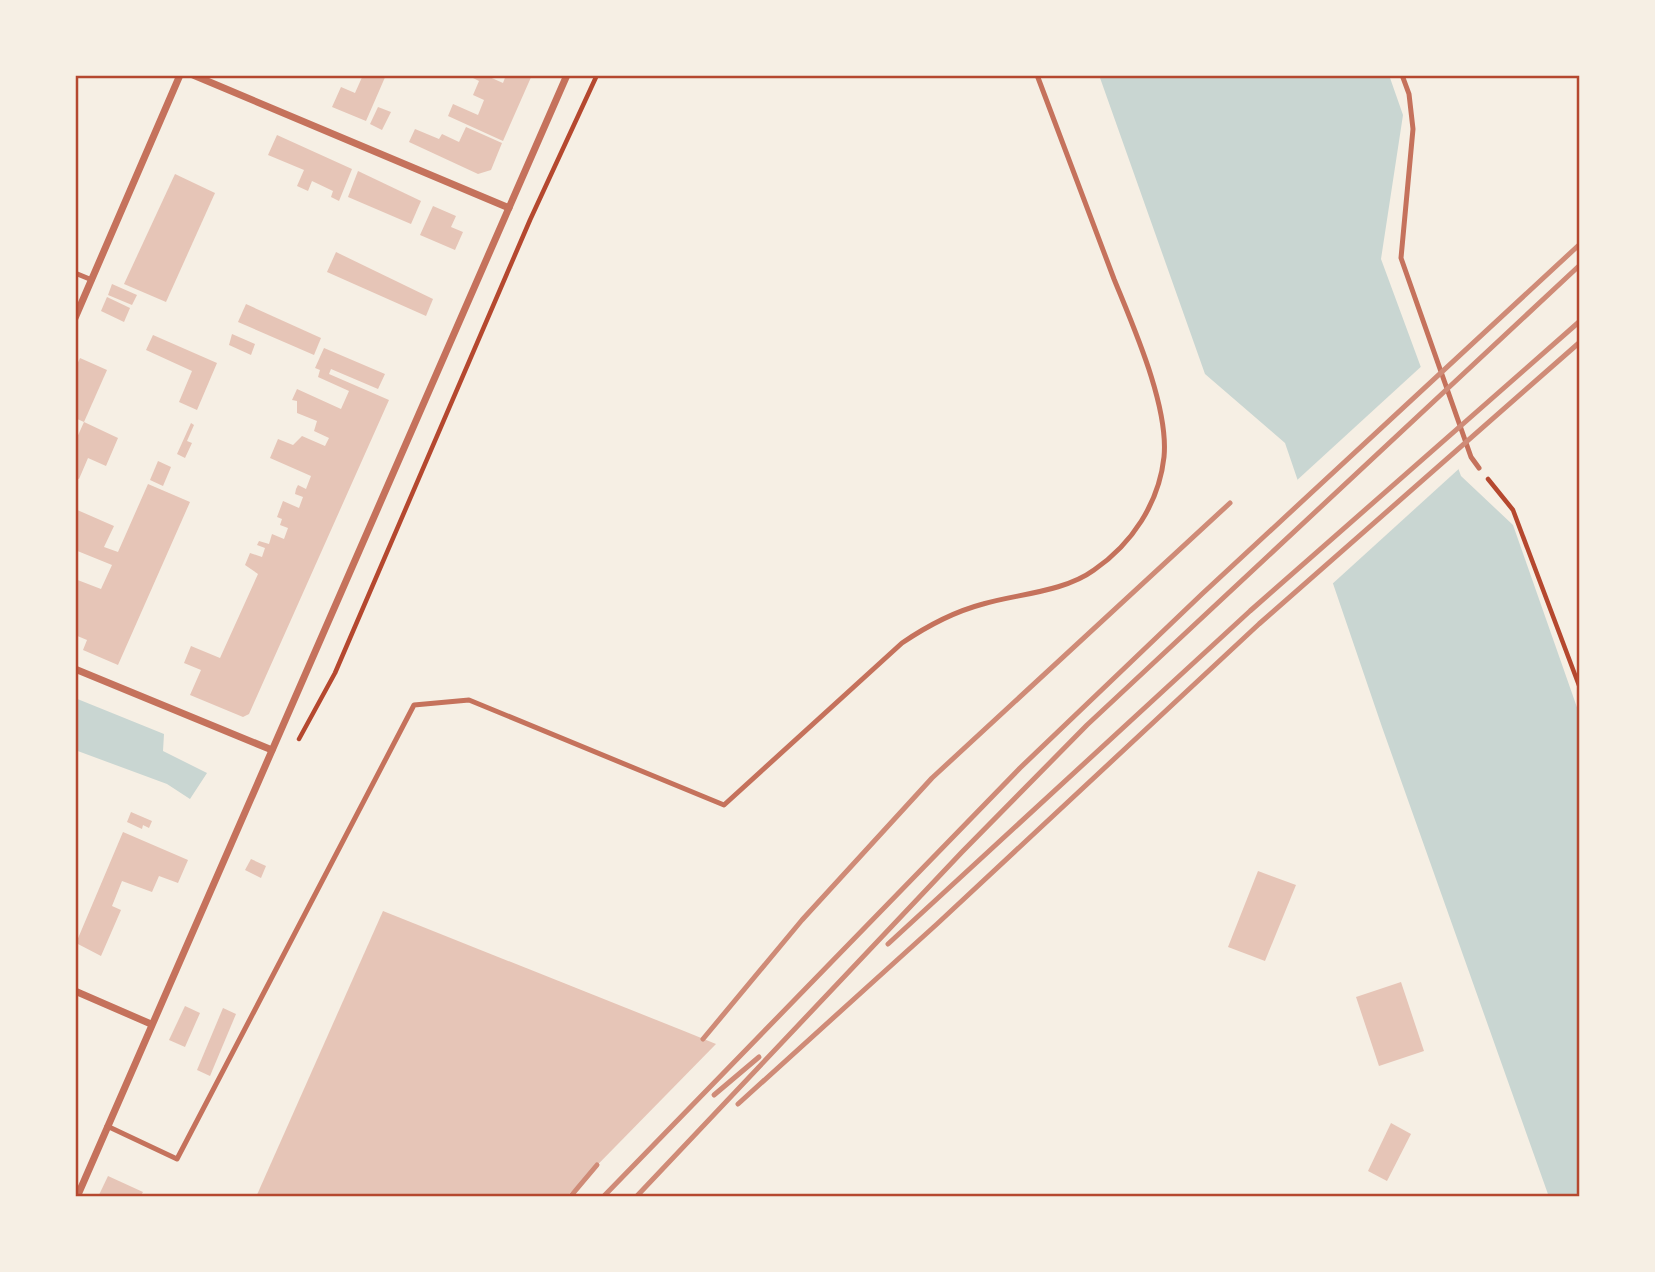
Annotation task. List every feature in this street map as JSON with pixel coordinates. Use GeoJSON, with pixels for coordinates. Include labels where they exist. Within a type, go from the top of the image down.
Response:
{"type":"FeatureCollection","features":[{"type":"Feature","properties":{"kind":"street"},"geometry":{"type":"LineString","coordinates":[[75,318],[180,75]]}},
{"type":"Feature","properties":{"kind":"street"},"geometry":{"type":"LineString","coordinates":[[193,75],[509,208]]}},
{"type":"Feature","properties":{"kind":"street"},"geometry":{"type":"LineString","coordinates":[[77,1197],[568,75]]}},
{"type":"Feature","properties":{"kind":"street"},"geometry":{"type":"LineString","coordinates":[[75,670],[272,750]]}},
{"type":"Feature","properties":{"kind":"street"},"geometry":{"type":"LineString","coordinates":[[75,991],[151,1024]]}},
{"type":"Feature","properties":{"kind":"lane"},"geometry":{"type":"LineString","coordinates":[[107,1126],[177,1159],[414,705],[470,700],[724,805],[902,643],[922,630],[981,604],[1057,585],[1091,573],[1121,550],[1158,489],[1164,455],[1162,422],[1142,351],[1037,75]]}},
{"type":"Feature","properties":{"kind":"lane"},"geometry":{"type":"LineString","coordinates":[[1402,75],[1409,94],[1413,129],[1401,258],[1433,356],[1471,457],[1479,468]]}},
{"type":"Feature","properties":{"kind":"lane"},"geometry":{"type":"LineString","coordinates":[[75,273],[92,280]]}},
{"type":"Feature","properties":{"kind":"path"},"geometry":{"type":"LineString","coordinates":[[296,744],[335,673],[530,220],[597,75]]}},
{"type":"Feature","properties":{"kind":"path"},"geometry":{"type":"LineString","coordinates":[[1479,468],[1513,510],[1580,688]]}},
{"type":"Feature","properties":{"kind":"shaded area"},"geometry":{"type":"Polygon","coordinates":[[[1099,75],[1389,75],[1403,115],[1381,259],[1461,476],[1513,525],[1580,716],[1580,1197],[1549,1197],[1382,727],[1285,443],[1205,374],[1099,75]]]}},
{"type":"Feature","properties":{"kind":"shaded area"},"geometry":{"type":"Polygon","coordinates":[[[75,698],[164,734],[163,751],[207,773],[190,799],[167,784],[75,750],[75,698]]]}},
{"type":"Feature","properties":{"kind":"pier"},"geometry":{"type":"Polygon","coordinates":[[[1425,363],[1462,466],[1330,586],[1295,482],[1425,363]]]}},
{"type":"Feature","properties":{"kind":"building"},"geometry":{"type":"Polygon","coordinates":[[[363,75],[386,75],[366,121],[332,107],[341,87],[355,93],[363,75]]]}},
{"type":"Feature","properties":{"kind":"building"},"geometry":{"type":"Polygon","coordinates":[[[467,75],[485,75],[503,83],[506,75],[532,75],[503,141],[448,116],[453,104],[478,115],[484,100],[473,95],[479,81],[467,75]]]}},
{"type":"Feature","properties":{"kind":"building"},"geometry":{"type":"Polygon","coordinates":[[[378,107],[391,112],[382,130],[370,124],[378,107]]]}},
{"type":"Feature","properties":{"kind":"building"},"geometry":{"type":"Polygon","coordinates":[[[466,127],[502,143],[491,170],[478,174],[409,142],[415,129],[439,139],[442,134],[459,142],[466,127]]]}},
{"type":"Feature","properties":{"kind":"building"},"geometry":{"type":"Polygon","coordinates":[[[277,135],[352,169],[339,201],[331,197],[333,191],[312,181],[308,191],[297,186],[304,170],[268,155],[277,135]]]}},
{"type":"Feature","properties":{"kind":"building"},"geometry":{"type":"Polygon","coordinates":[[[358,171],[421,201],[411,224],[348,197],[358,171]]]}},
{"type":"Feature","properties":{"kind":"building"},"geometry":{"type":"Polygon","coordinates":[[[175,174],[215,193],[166,302],[124,284],[175,174]]]}},
{"type":"Feature","properties":{"kind":"building"},"geometry":{"type":"Polygon","coordinates":[[[433,206],[456,216],[451,227],[463,232],[455,250],[420,235],[433,206]]]}},
{"type":"Feature","properties":{"kind":"building"},"geometry":{"type":"Polygon","coordinates":[[[336,252],[433,299],[426,316],[327,272],[336,252]]]}},
{"type":"Feature","properties":{"kind":"building"},"geometry":{"type":"Polygon","coordinates":[[[112,284],[137,295],[132,305],[108,295],[112,284]]]}},
{"type":"Feature","properties":{"kind":"building"},"geometry":{"type":"Polygon","coordinates":[[[107,297],[130,308],[124,322],[101,311],[107,297]]]}},
{"type":"Feature","properties":{"kind":"building"},"geometry":{"type":"Polygon","coordinates":[[[246,304],[321,338],[314,355],[238,322],[246,304]]]}},
{"type":"Feature","properties":{"kind":"building"},"geometry":{"type":"Polygon","coordinates":[[[232,334],[255,344],[251,355],[229,345],[232,334]]]}},
{"type":"Feature","properties":{"kind":"building"},"geometry":{"type":"Polygon","coordinates":[[[153,335],[217,363],[197,410],[179,402],[192,371],[146,350],[153,335]]]}},
{"type":"Feature","properties":{"kind":"building"},"geometry":{"type":"Polygon","coordinates":[[[324,348],[385,374],[378,389],[331,369],[329,374],[389,400],[249,714],[243,717],[190,695],[201,670],[184,663],[191,646],[220,658],[258,574],[245,565],[250,553],[262,557],[265,548],[257,545],[259,541],[269,544],[272,534],[284,539],[288,528],[280,525],[282,519],[277,517],[283,501],[299,508],[303,497],[295,494],[296,489],[298,485],[306,489],[311,476],[270,458],[278,439],[293,445],[302,436],[325,446],[329,438],[314,431],[317,421],[297,413],[297,401],[292,400],[297,389],[341,409],[349,391],[318,377],[320,370],[315,368],[324,348]]]}},
{"type":"Feature","properties":{"kind":"building"},"geometry":{"type":"Polygon","coordinates":[[[80,358],[107,370],[84,422],[75,418],[75,369],[80,358]]]}},
{"type":"Feature","properties":{"kind":"building"},"geometry":{"type":"Polygon","coordinates":[[[84,422],[118,438],[106,466],[88,458],[79,479],[75,478],[75,442],[84,422]]]}},
{"type":"Feature","properties":{"kind":"building"},"geometry":{"type":"Polygon","coordinates":[[[191,423],[194,425],[187,441],[192,443],[185,458],[177,454],[191,423]]]}},
{"type":"Feature","properties":{"kind":"building"},"geometry":{"type":"Polygon","coordinates":[[[158,461],[171,467],[163,486],[150,480],[158,461]]]}},
{"type":"Feature","properties":{"kind":"building"},"geometry":{"type":"Polygon","coordinates":[[[148,484],[190,502],[118,665],[83,650],[87,640],[75,635],[75,579],[101,589],[112,565],[75,550],[78,536],[75,534],[75,509],[114,526],[104,547],[118,552],[148,484]]]}},
{"type":"Feature","properties":{"kind":"building"},"geometry":{"type":"Polygon","coordinates":[[[131,812],[152,821],[149,828],[143,825],[142,829],[127,822],[131,812]]]}},
{"type":"Feature","properties":{"kind":"building"},"geometry":{"type":"Polygon","coordinates":[[[123,832],[188,860],[178,883],[159,876],[152,892],[122,881],[112,906],[121,910],[101,956],[76,943],[123,832]]]}},
{"type":"Feature","properties":{"kind":"building"},"geometry":{"type":"Polygon","coordinates":[[[251,859],[266,866],[261,878],[245,870],[251,859]]]}},
{"type":"Feature","properties":{"kind":"building"},"geometry":{"type":"Polygon","coordinates":[[[1258,871],[1296,885],[1265,961],[1228,947],[1258,871]]]}},
{"type":"Feature","properties":{"kind":"building"},"geometry":{"type":"Polygon","coordinates":[[[383,911],[716,1044],[566,1197],[256,1197],[383,911]]]}},
{"type":"Feature","properties":{"kind":"building"},"geometry":{"type":"Polygon","coordinates":[[[1401,982],[1424,1051],[1379,1066],[1356,997],[1401,982]]]}},
{"type":"Feature","properties":{"kind":"building"},"geometry":{"type":"Polygon","coordinates":[[[185,1006],[200,1013],[185,1047],[169,1040],[185,1006]]]}},
{"type":"Feature","properties":{"kind":"building"},"geometry":{"type":"Polygon","coordinates":[[[223,1008],[236,1014],[210,1076],[197,1070],[223,1008]]]}},
{"type":"Feature","properties":{"kind":"building"},"geometry":{"type":"Polygon","coordinates":[[[1391,1123],[1411,1134],[1387,1181],[1368,1171],[1391,1123]]]}},
{"type":"Feature","properties":{"kind":"building"},"geometry":{"type":"Polygon","coordinates":[[[108,1176],[143,1192],[140,1197],[98,1197],[108,1176]]]}},
{"type":"Feature","properties":{"kind":"railway"},"geometry":{"type":"LineString","coordinates":[[603,1197],[1020,768],[1202,594],[1580,244]]}},
{"type":"Feature","properties":{"kind":"railway"},"geometry":{"type":"LineString","coordinates":[[636,1197],[962,852],[1087,725],[1580,265]]}},
{"type":"Feature","properties":{"kind":"railway"},"geometry":{"type":"LineString","coordinates":[[888,944],[1250,611],[1580,321]]}},
{"type":"Feature","properties":{"kind":"railway"},"geometry":{"type":"LineString","coordinates":[[738,1104],[937,924],[1259,624],[1580,342]]}},
{"type":"Feature","properties":{"kind":"railway"},"geometry":{"type":"LineString","coordinates":[[703,1039],[802,920],[932,778],[1230,503]]}},
{"type":"Feature","properties":{"kind":"railway"},"geometry":{"type":"LineString","coordinates":[[714,1095],[759,1057]]}},
{"type":"Feature","properties":{"kind":"railway"},"geometry":{"type":"LineString","coordinates":[[570,1197],[597,1165]]}}]}
